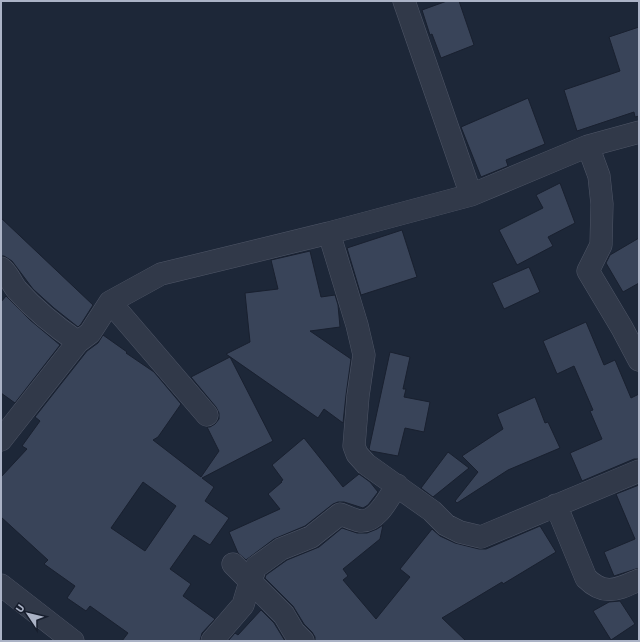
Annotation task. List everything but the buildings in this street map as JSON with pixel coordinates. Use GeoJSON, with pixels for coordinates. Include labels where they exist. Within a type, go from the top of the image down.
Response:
{"type":"FeatureCollection","features":[{"type":"Feature","properties":{"kind":"street"},"geometry":{"type":"LineString","coordinates":[[404,1],[471,194]]}},
{"type":"Feature","properties":{"kind":"street"},"geometry":{"type":"LineString","coordinates":[[1,440],[78,342],[90,333],[110,302],[161,274],[329,233],[471,194],[588,146],[639,132]]}},
{"type":"Feature","properties":{"kind":"street"},"geometry":{"type":"LineString","coordinates":[[588,146],[599,176],[602,204],[602,245],[588,271],[639,360]]}},
{"type":"Feature","properties":{"kind":"street"},"geometry":{"type":"LineString","coordinates":[[329,233],[357,325],[364,355],[358,396],[354,446],[357,454],[366,464],[432,511],[446,525],[460,532],[481,538],[639,471]]}},
{"type":"Feature","properties":{"kind":"street"},"geometry":{"type":"LineString","coordinates":[[1,268],[5,271],[16,289],[51,323],[78,342]]}},
{"type":"Feature","properties":{"kind":"street"},"geometry":{"type":"LineString","coordinates":[[110,302],[207,415]]}},
{"type":"Feature","properties":{"kind":"street"},"geometry":{"type":"LineString","coordinates":[[212,641],[243,605],[256,567],[281,549],[311,537],[340,514],[361,521],[368,520],[377,515],[397,485]]}},
{"type":"Feature","properties":{"kind":"street"},"geometry":{"type":"LineString","coordinates":[[556,505],[586,578],[590,582],[609,591],[619,589],[639,580]]}},
{"type":"Feature","properties":{"kind":"street"},"geometry":{"type":"LineString","coordinates":[[233,564],[284,615],[294,632],[303,641]]}},
{"type":"Feature","properties":{"kind":"street"},"geometry":{"type":"LineString","coordinates":[[1,585],[73,641]]}}]}
